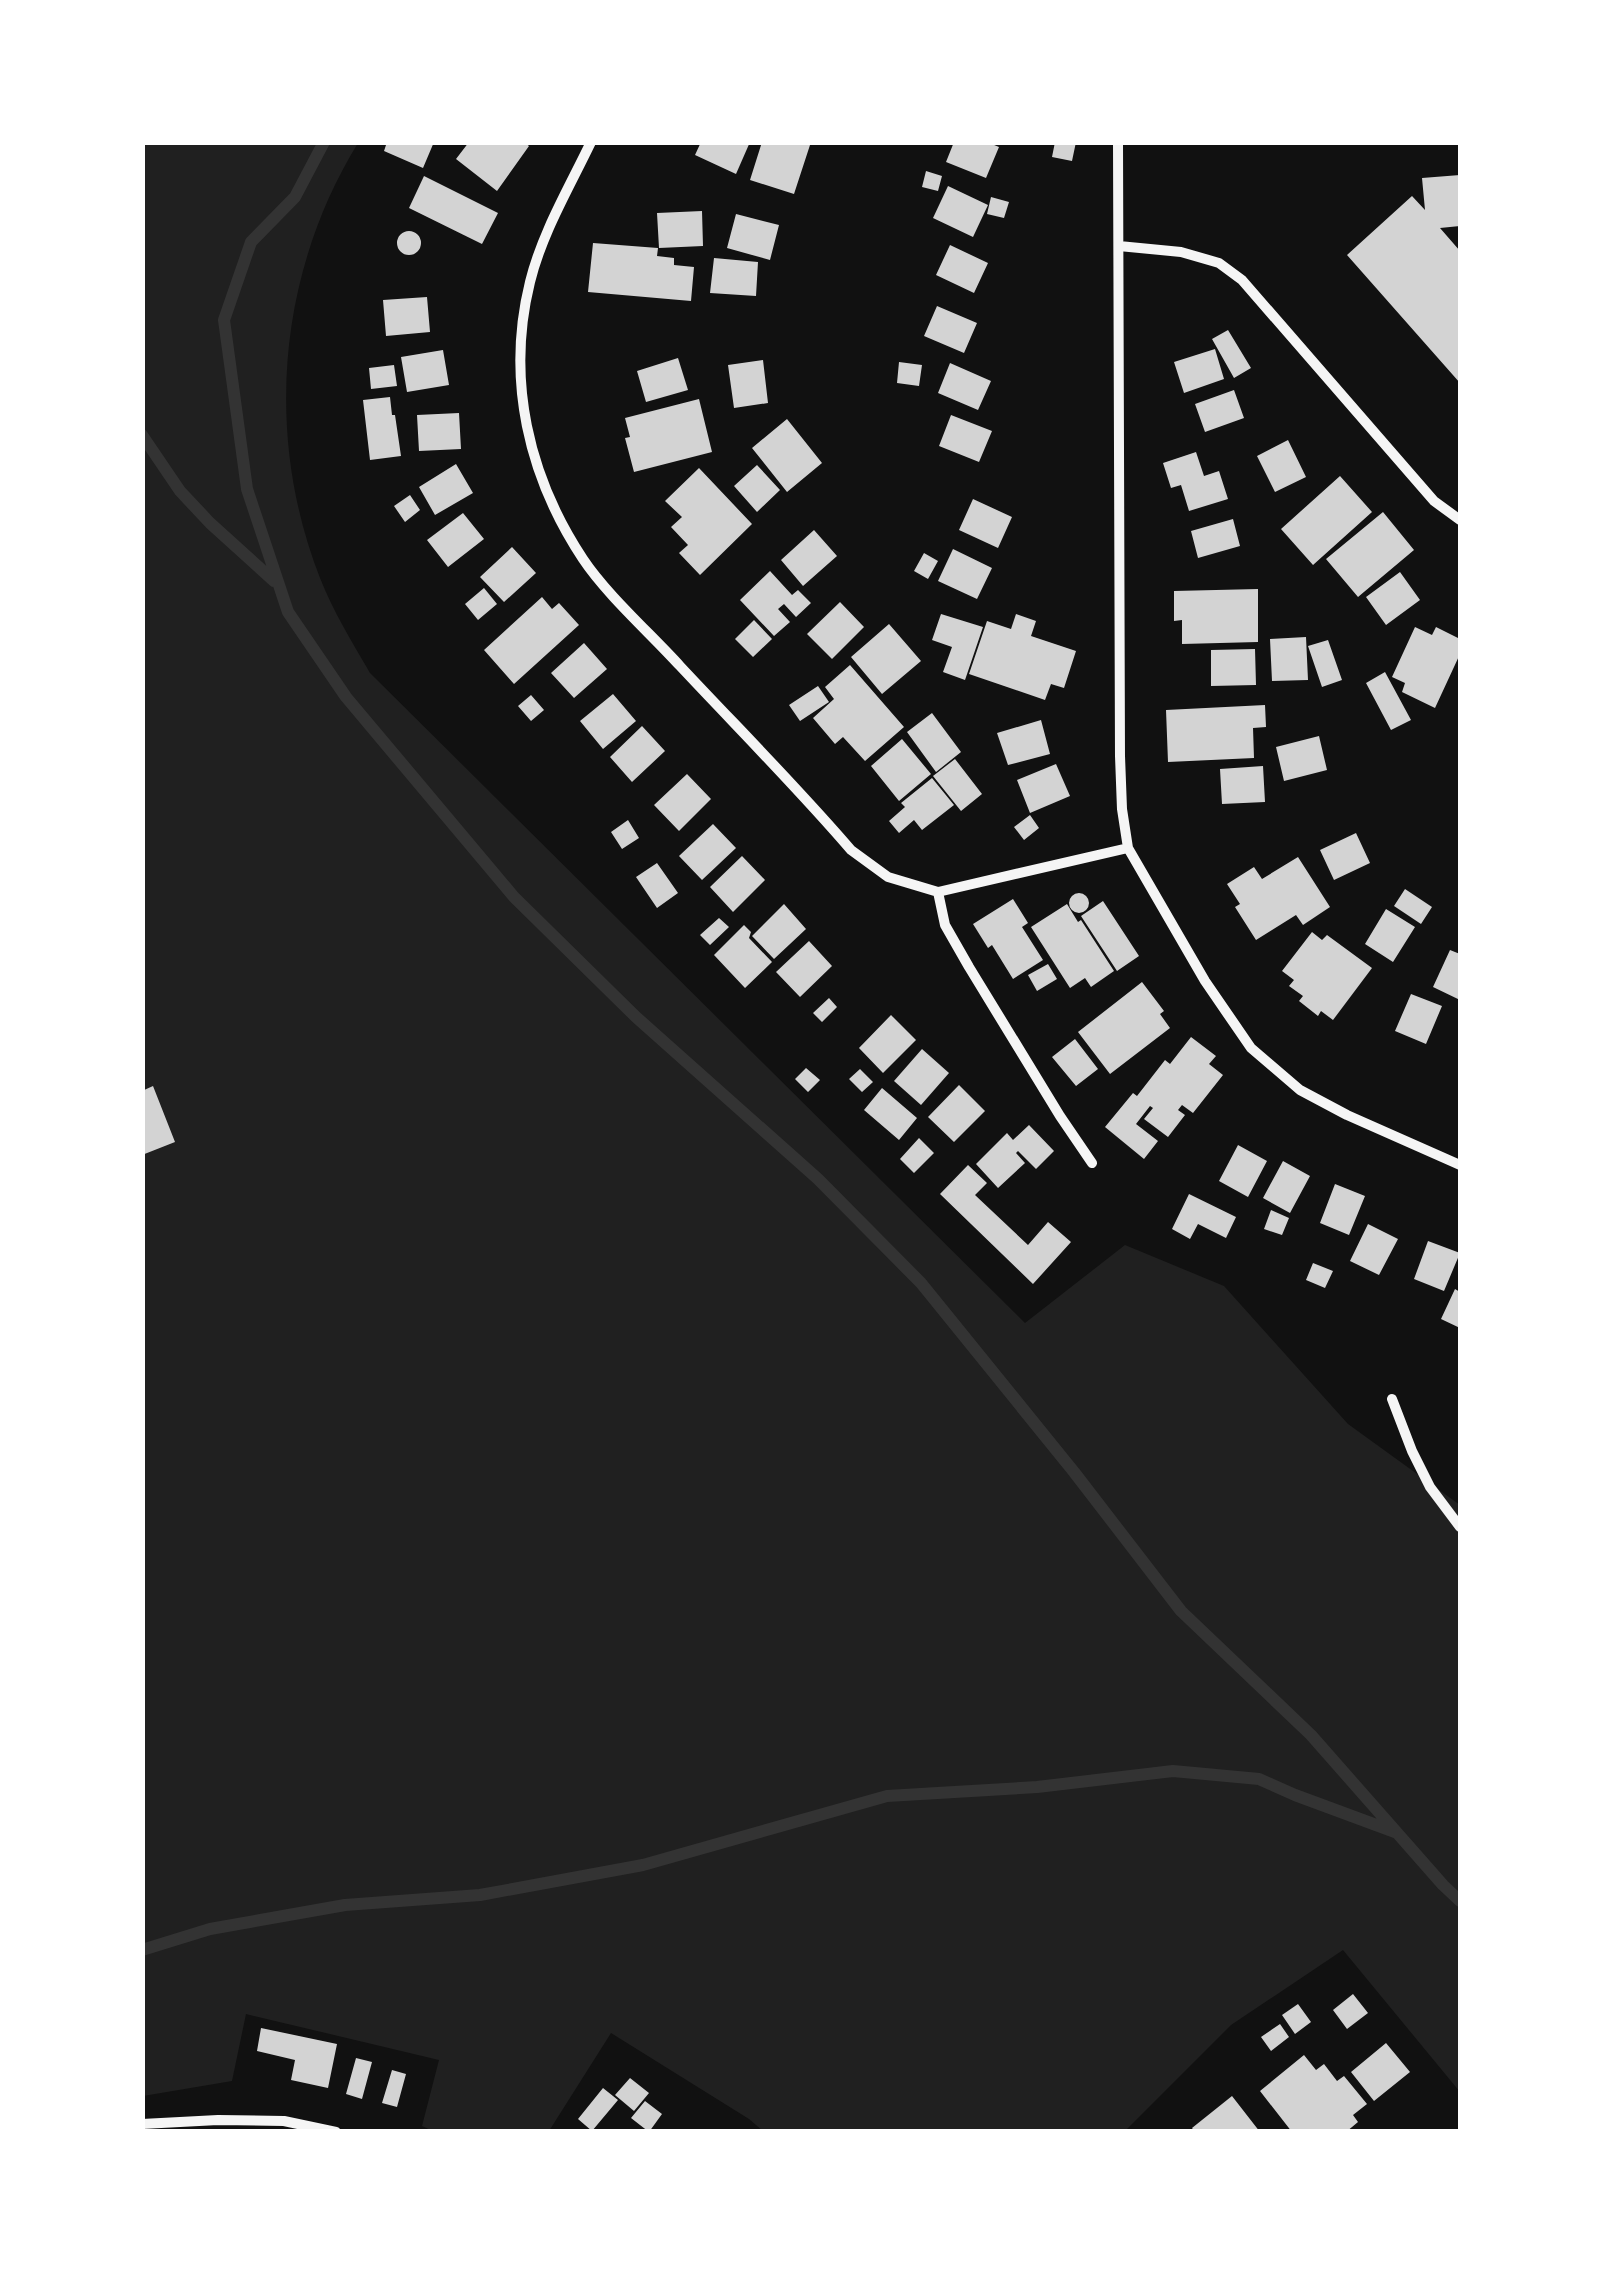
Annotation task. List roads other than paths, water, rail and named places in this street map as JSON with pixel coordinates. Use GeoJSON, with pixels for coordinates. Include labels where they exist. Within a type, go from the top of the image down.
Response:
{"type":"FeatureCollection","features":[{"type":"Feature","properties":{"kind":"street"},"geometry":{"type":"LineString","coordinates":[[591,142],[530,280],[520,349],[523,412],[535,460],[549,499],[584,560],[851,850],[888,877],[938,892],[1128,848]]}},
{"type":"Feature","properties":{"kind":"street"},"geometry":{"type":"LineString","coordinates":[[1118,142],[1120,756],[1128,848],[1205,981],[1251,1048],[1300,1090],[1346,1115],[1460,1165]]}},
{"type":"Feature","properties":{"kind":"street"},"geometry":{"type":"LineString","coordinates":[[1119,246],[1181,252],[1219,263],[1242,280],[1434,502],[1460,520]]}},
{"type":"Feature","properties":{"kind":"street"},"geometry":{"type":"LineString","coordinates":[[938,892],[946,926],[969,968],[1092,1162]]}},
{"type":"Feature","properties":{"kind":"street"},"geometry":{"type":"LineString","coordinates":[[1392,1399],[1430,1487],[1460,1527]]}},
{"type":"Feature","properties":{"kind":"street"},"geometry":{"type":"LineString","coordinates":[[142,2124],[284,2121],[336,2132]]}},
{"type":"Feature","properties":{"kind":"waterway"},"geometry":{"type":"LineString","coordinates":[[324,142],[295,197],[251,242],[224,320],[247,489],[288,612],[346,697],[514,897],[636,1017],[818,1179],[921,1283],[1181,1611],[1311,1735],[1460,1901]]}},
{"type":"Feature","properties":{"kind":"waterway"},"geometry":{"type":"LineString","coordinates":[[142,435],[180,491],[274,581]]}},
{"type":"Feature","properties":{"kind":"waterway"},"geometry":{"type":"LineString","coordinates":[[142,1950],[210,1929],[345,1905],[480,1895],[643,1865],[887,1796],[1037,1787],[1173,1771],[1259,1779],[1395,1832]]}}]}
